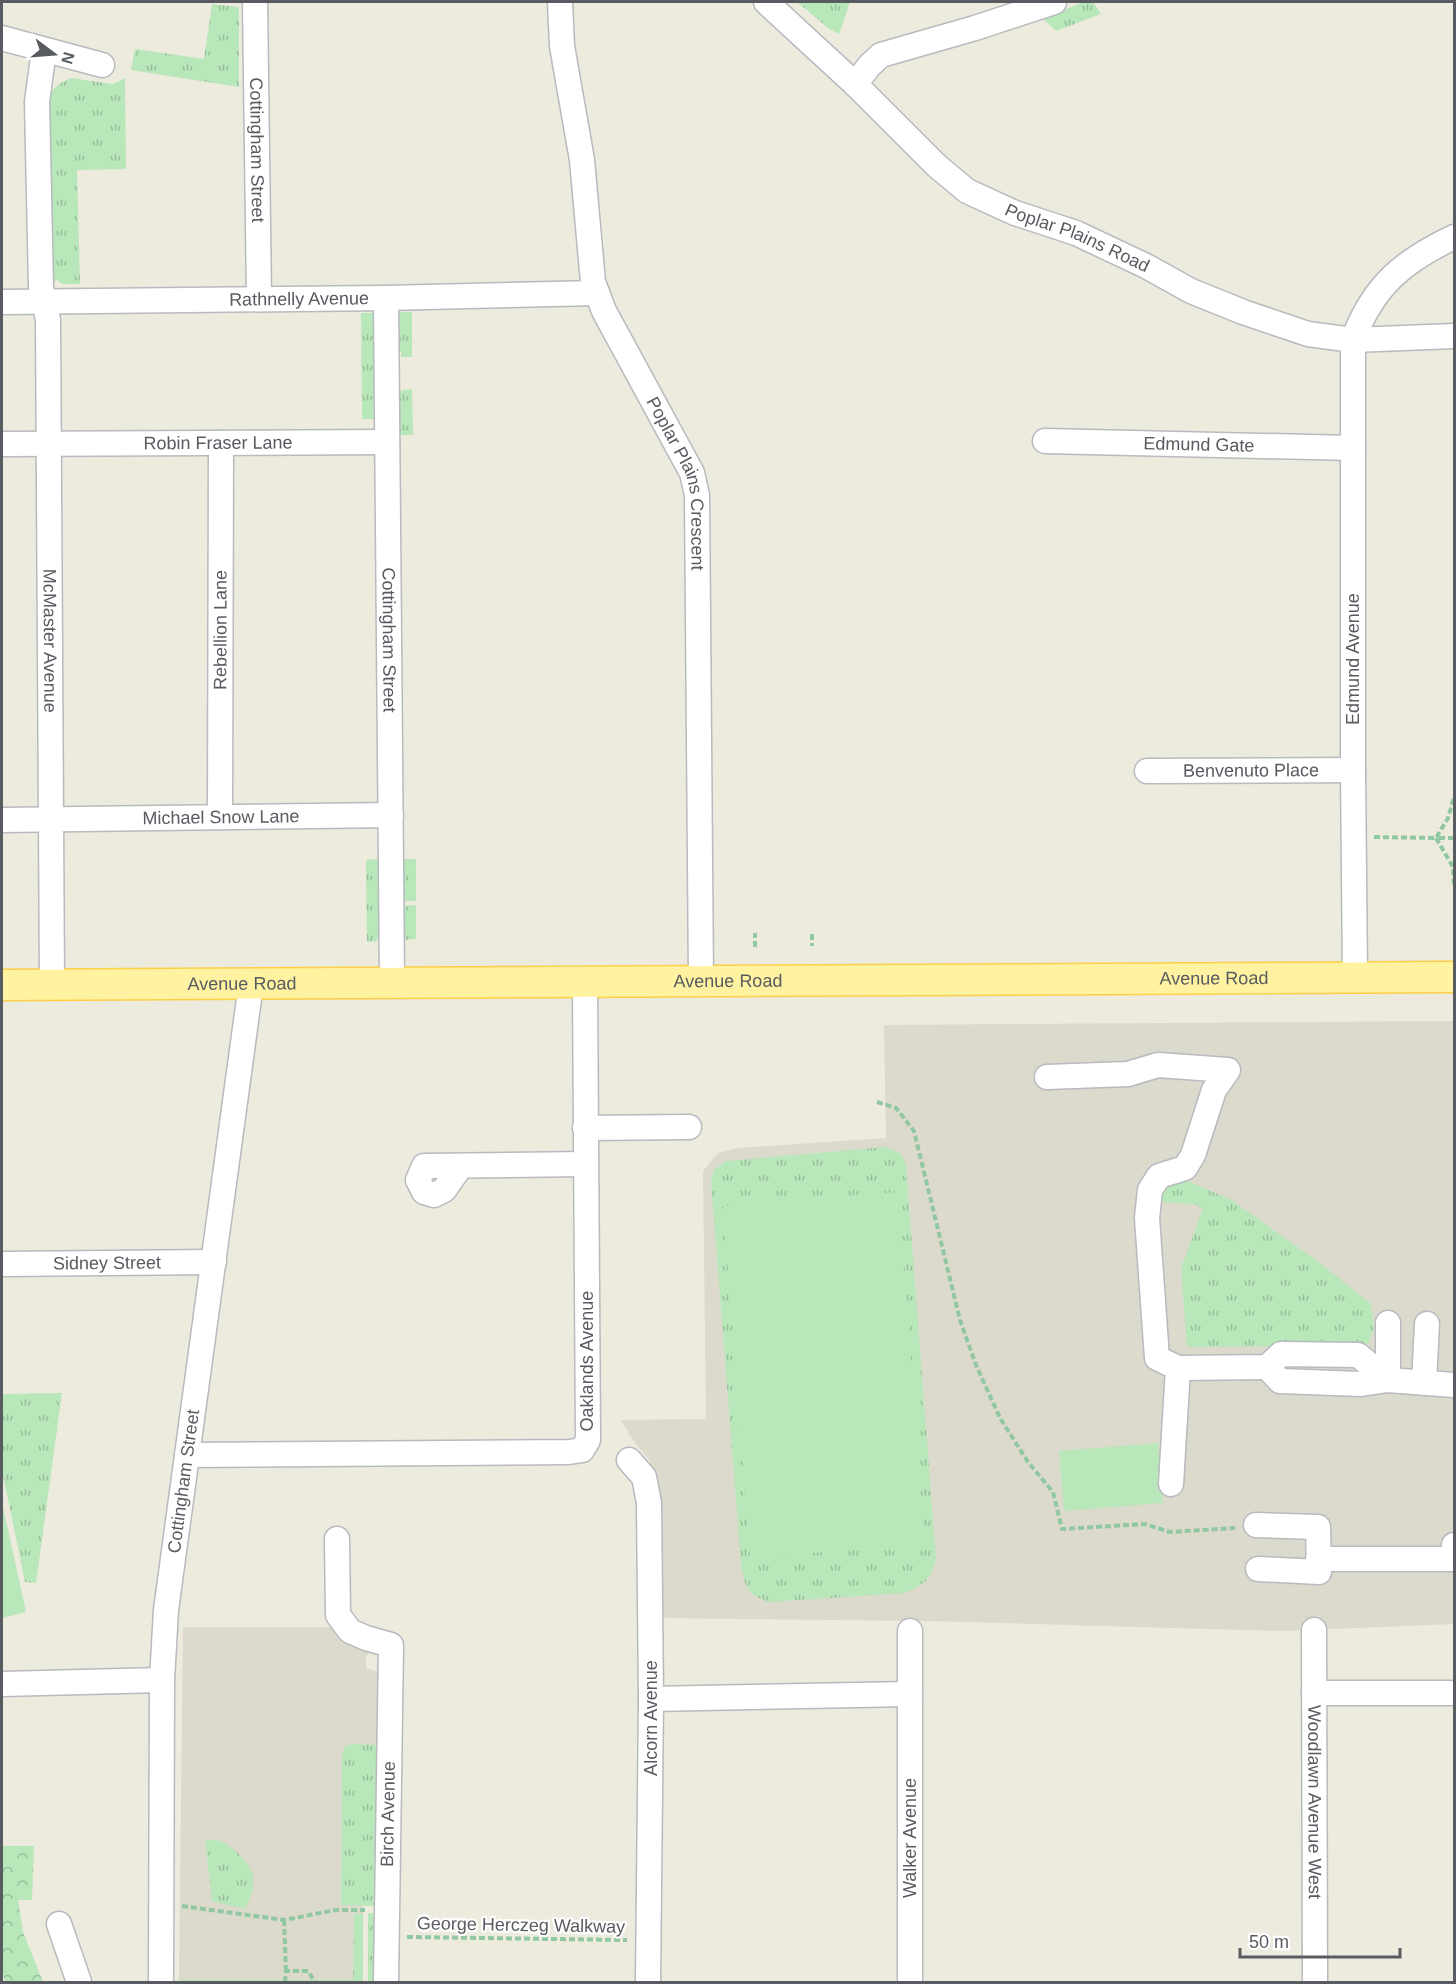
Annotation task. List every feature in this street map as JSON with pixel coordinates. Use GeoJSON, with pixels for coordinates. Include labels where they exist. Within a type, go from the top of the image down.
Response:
{"type":"FeatureCollection","features":[{"type":"Feature","properties":{"kind":"main road","name":"Avenue Road"},"geometry":{"type":"LineString","coordinates":[[2,985],[392,981],[585,983],[1455,977]]}},
{"type":"Feature","properties":{"kind":"street","name":"Cottingham Street"},"geometry":{"type":"LineString","coordinates":[[255,2],[259,299]]}},
{"type":"Feature","properties":{"kind":"street","name":"Poplar Plains Crescent"},"geometry":{"type":"LineString","coordinates":[[560,2],[562,46],[582,160],[591,267],[597,293],[604,311],[692,473],[697,495],[701,982]]}},
{"type":"Feature","properties":{"kind":"street","name":"Poplar Plains Road"},"geometry":{"type":"LineString","coordinates":[[766,2],[855,84],[937,166],[967,191],[1015,213],[1076,234],[1146,266],[1191,291],[1308,334],[1353,340],[1455,336]]}},
{"type":"Feature","properties":{"kind":"street"},"geometry":{"type":"LineString","coordinates":[[855,84],[881,55],[1005,9],[1054,2]]}},
{"type":"Feature","properties":{"kind":"street"},"geometry":{"type":"LineString","coordinates":[[2,38],[102,65]]}},
{"type":"Feature","properties":{"kind":"street","name":"McMaster Avenue"},"geometry":{"type":"LineString","coordinates":[[44,50],[37,102],[42,301],[48,320],[52,984]]}},
{"type":"Feature","properties":{"kind":"street"},"geometry":{"type":"LineString","coordinates":[[1353,340],[1364,314],[1388,281],[1404,265],[1428,249],[1455,237]]}},
{"type":"Feature","properties":{"kind":"street","name":"Rathnelly Avenue"},"geometry":{"type":"LineString","coordinates":[[2,302],[386,298],[597,293]]}},
{"type":"Feature","properties":{"kind":"street","name":"Cottingham Street"},"geometry":{"type":"LineString","coordinates":[[386,298],[392,981]]}},
{"type":"Feature","properties":{"kind":"street","name":"Edmund Avenue"},"geometry":{"type":"LineString","coordinates":[[1353,340],[1355,978]]}},
{"type":"Feature","properties":{"kind":"street","name":"Edmund Gate"},"geometry":{"type":"LineString","coordinates":[[1045,441],[1353,448]]}},
{"type":"Feature","properties":{"kind":"street","name":"Robin Fraser Lane"},"geometry":{"type":"LineString","coordinates":[[2,444],[387,442]]}},
{"type":"Feature","properties":{"kind":"street","name":"Rebellion Lane"},"geometry":{"type":"LineString","coordinates":[[220,816],[221,443]]}},
{"type":"Feature","properties":{"kind":"street","name":"Benvenuto Place"},"geometry":{"type":"LineString","coordinates":[[1147,771],[1353,770]]}},
{"type":"Feature","properties":{"kind":"street","name":"Michael Snow Lane"},"geometry":{"type":"LineString","coordinates":[[2,820],[391,815]]}},
{"type":"Feature","properties":{"kind":"street","name":"Oaklands Avenue"},"geometry":{"type":"LineString","coordinates":[[186,1455],[569,1452],[582,1450],[588,1440],[585,983]]}},
{"type":"Feature","properties":{"kind":"street","name":"Cottingham Street"},"geometry":{"type":"LineString","coordinates":[[161,1983],[162,1680],[166,1610],[251,984]]}},
{"type":"Feature","properties":{"kind":"street"},"geometry":{"type":"LineString","coordinates":[[1047,1077],[1128,1074],[1158,1065],[1228,1070],[1214,1090],[1193,1155],[1185,1168],[1158,1176],[1150,1190],[1147,1218],[1157,1358],[1178,1368],[1267,1367],[1280,1381],[1361,1384],[1388,1380],[1455,1385]]}},
{"type":"Feature","properties":{"kind":"street"},"geometry":{"type":"LineString","coordinates":[[585,1128],[689,1127]]}},
{"type":"Feature","properties":{"kind":"street"},"geometry":{"type":"LineString","coordinates":[[461,1166],[585,1164]]}},
{"type":"Feature","properties":{"kind":"street","name":"Sidney Street"},"geometry":{"type":"LineString","coordinates":[[2,1264],[214,1262]]}},
{"type":"Feature","properties":{"kind":"street"},"geometry":{"type":"LineString","coordinates":[[1388,1323],[1388,1380]]}},
{"type":"Feature","properties":{"kind":"street"},"geometry":{"type":"LineString","coordinates":[[1424,1383],[1427,1324]]}},
{"type":"Feature","properties":{"kind":"street"},"geometry":{"type":"LineString","coordinates":[[1171,1484],[1178,1368]]}},
{"type":"Feature","properties":{"kind":"street","name":"Alcorn Avenue"},"geometry":{"type":"LineString","coordinates":[[628,1461],[644,1478],[649,1503],[651,1699],[648,1983]]}},
{"type":"Feature","properties":{"kind":"street"},"geometry":{"type":"LineString","coordinates":[[1256,1525],[1318,1527],[1319,1572],[1258,1569]]}},
{"type":"Feature","properties":{"kind":"street","name":"Birch Avenue"},"geometry":{"type":"LineString","coordinates":[[338,1539],[338,1615],[350,1631],[392,1645],[386,1983]]}},
{"type":"Feature","properties":{"kind":"street"},"geometry":{"type":"LineString","coordinates":[[1318,1559],[1453,1559],[1455,1545]]}},
{"type":"Feature","properties":{"kind":"street","name":"Woodlawn Avenue West"},"geometry":{"type":"LineString","coordinates":[[1314,1629],[1315,1983]]}},
{"type":"Feature","properties":{"kind":"street","name":"Walker Avenue"},"geometry":{"type":"LineString","coordinates":[[910,1631],[910,1983]]}},
{"type":"Feature","properties":{"kind":"street"},"geometry":{"type":"LineString","coordinates":[[2,1684],[162,1680]]}},
{"type":"Feature","properties":{"kind":"street","name":"Woodlawn Avenue West"},"geometry":{"type":"LineString","coordinates":[[1314,1693],[1455,1693]]}},
{"type":"Feature","properties":{"kind":"street"},"geometry":{"type":"LineString","coordinates":[[651,1699],[910,1694]]}},
{"type":"Feature","properties":{"kind":"street"},"geometry":{"type":"LineString","coordinates":[[59,1924],[79,1983]]}},
{"type":"Feature","properties":{"kind":"path"},"geometry":{"type":"LineString","coordinates":[[1436,838],[1448,818],[1455,797]]}},
{"type":"Feature","properties":{"kind":"path"},"geometry":{"type":"LineString","coordinates":[[1372,837],[1455,838]]}},
{"type":"Feature","properties":{"kind":"path"},"geometry":{"type":"LineString","coordinates":[[1436,838],[1453,867],[1455,886]]}},
{"type":"Feature","properties":{"kind":"path"},"geometry":{"type":"LineString","coordinates":[[755,933],[755,947]]}},
{"type":"Feature","properties":{"kind":"path"},"geometry":{"type":"LineString","coordinates":[[812,934],[812,946]]}},
{"type":"Feature","properties":{"kind":"path"},"geometry":{"type":"LineString","coordinates":[[877,1102],[896,1108],[914,1131],[960,1320],[976,1365],[1000,1418],[1028,1462],[1053,1492],[1062,1529],[1145,1524],[1170,1532],[1248,1528],[1256,1525]]}},
{"type":"Feature","properties":{"kind":"path"},"geometry":{"type":"LineString","coordinates":[[177,1905],[284,1920],[336,1910],[366,1910]]}},
{"type":"Feature","properties":{"kind":"path"},"geometry":{"type":"LineString","coordinates":[[284,1920],[285,1983]]}},
{"type":"Feature","properties":{"kind":"path","name":"George Herczeg Walkway"},"geometry":{"type":"LineString","coordinates":[[404,1937],[637,1940]]}},
{"type":"Feature","properties":{"kind":"path"},"geometry":{"type":"LineString","coordinates":[[286,1971],[308,1971],[315,1983]]}},
{"type":"Feature","properties":{"kind":"shaded area"},"geometry":{"type":"Polygon","coordinates":[[[1454,1021],[1454,1624],[1283,1631],[926,1621],[660,1618],[660,1504],[657,1478],[649,1460],[621,1420],[706,1419],[703,1171],[718,1153],[738,1148],[886,1138],[884,1025],[1454,1021]]]}},
{"type":"Feature","properties":{"kind":"shaded area"},"geometry":{"type":"Polygon","coordinates":[[[183,1627],[336,1627],[375,1648],[366,1656],[366,1668],[379,1672],[376,1906],[363,1906],[363,1980],[179,1980],[183,1627]]]}},
{"type":"Feature","properties":{"kind":"green space"},"geometry":{"type":"Polygon","coordinates":[[[797,2],[850,2],[839,34],[828,28],[797,2]]]}},
{"type":"Feature","properties":{"kind":"green space"},"geometry":{"type":"Polygon","coordinates":[[[1084,2],[1093,2],[1101,14],[1056,31],[1042,18],[1084,2]]]}},
{"type":"Feature","properties":{"kind":"green space"},"geometry":{"type":"Polygon","coordinates":[[[212,4],[239,7],[239,87],[131,70],[135,49],[204,59],[212,4]]]}},
{"type":"Feature","properties":{"kind":"green space"},"geometry":{"type":"Polygon","coordinates":[[[71,78],[113,84],[125,78],[126,169],[77,170],[80,284],[62,284],[57,280],[51,283],[45,102],[55,87],[71,78]]]}},
{"type":"Feature","properties":{"kind":"green space"},"geometry":{"type":"Polygon","coordinates":[[[400,312],[412,312],[412,357],[401,357],[401,351],[397,351],[397,320],[400,312]]]}},
{"type":"Feature","properties":{"kind":"green space"},"geometry":{"type":"Polygon","coordinates":[[[361,313],[373,313],[376,316],[377,419],[362,419],[361,313]]]}},
{"type":"Feature","properties":{"kind":"green space"},"geometry":{"type":"Polygon","coordinates":[[[412,389],[413,435],[399,435],[398,393],[412,389]]]}},
{"type":"Feature","properties":{"kind":"green space"},"geometry":{"type":"Polygon","coordinates":[[[380,859],[380,933],[377,941],[367,942],[366,860],[380,859]]]}},
{"type":"Feature","properties":{"kind":"green space"},"geometry":{"type":"Polygon","coordinates":[[[402,859],[416,859],[416,901],[402,901],[402,859]]]}},
{"type":"Feature","properties":{"kind":"green space"},"geometry":{"type":"Polygon","coordinates":[[[416,905],[416,939],[403,940],[402,906],[416,905]]]}},
{"type":"Feature","properties":{"kind":"green space"},"geometry":{"type":"Polygon","coordinates":[[[887,1147],[900,1153],[906,1164],[936,1560],[925,1581],[905,1593],[769,1602],[755,1596],[748,1589],[741,1565],[711,1181],[714,1170],[726,1161],[887,1147]]]}},
{"type":"Feature","properties":{"kind":"green space"},"geometry":{"type":"Polygon","coordinates":[[[1185,1180],[1230,1199],[1320,1263],[1371,1304],[1374,1329],[1369,1342],[1363,1346],[1187,1347],[1181,1268],[1203,1208],[1193,1204],[1161,1202],[1157,1198],[1163,1185],[1185,1180]]]}},
{"type":"Feature","properties":{"kind":"green space"},"geometry":{"type":"Polygon","coordinates":[[[898,1192],[925,1544],[750,1558],[723,1206],[898,1192]]]}},
{"type":"Feature","properties":{"kind":"green space"},"geometry":{"type":"Polygon","coordinates":[[[62,1393],[36,1583],[25,1582],[2,1470],[2,1394],[62,1393]]]}},
{"type":"Feature","properties":{"kind":"green space"},"geometry":{"type":"Polygon","coordinates":[[[1158,1443],[1163,1503],[1064,1511],[1059,1451],[1158,1443]]]}},
{"type":"Feature","properties":{"kind":"green space"},"geometry":{"type":"Polygon","coordinates":[[[2,1502],[26,1612],[2,1618],[2,1502]]]}},
{"type":"Feature","properties":{"kind":"green space"},"geometry":{"type":"Polygon","coordinates":[[[378,1745],[376,1906],[341,1905],[342,1756],[345,1746],[378,1745]]]}},
{"type":"Feature","properties":{"kind":"green space"},"geometry":{"type":"Polygon","coordinates":[[[205,1840],[217,1840],[230,1846],[252,1871],[252,1893],[245,1909],[212,1901],[205,1840]]]}},
{"type":"Feature","properties":{"kind":"green space"},"geometry":{"type":"Polygon","coordinates":[[[2,1846],[34,1846],[32,1900],[18,1900],[23,1932],[43,1982],[5,1982],[2,1971],[2,1846]]]}},
{"type":"Feature","properties":{"kind":"green space"},"geometry":{"type":"Polygon","coordinates":[[[368,1913],[377,1913],[376,1982],[368,1982],[368,1913]]]}},
{"type":"Feature","properties":{"kind":"green space"},"geometry":{"type":"Polygon","coordinates":[[[354,1914],[363,1914],[363,1982],[179,1982],[179,1980],[353,1980],[354,1914]]]}}]}
